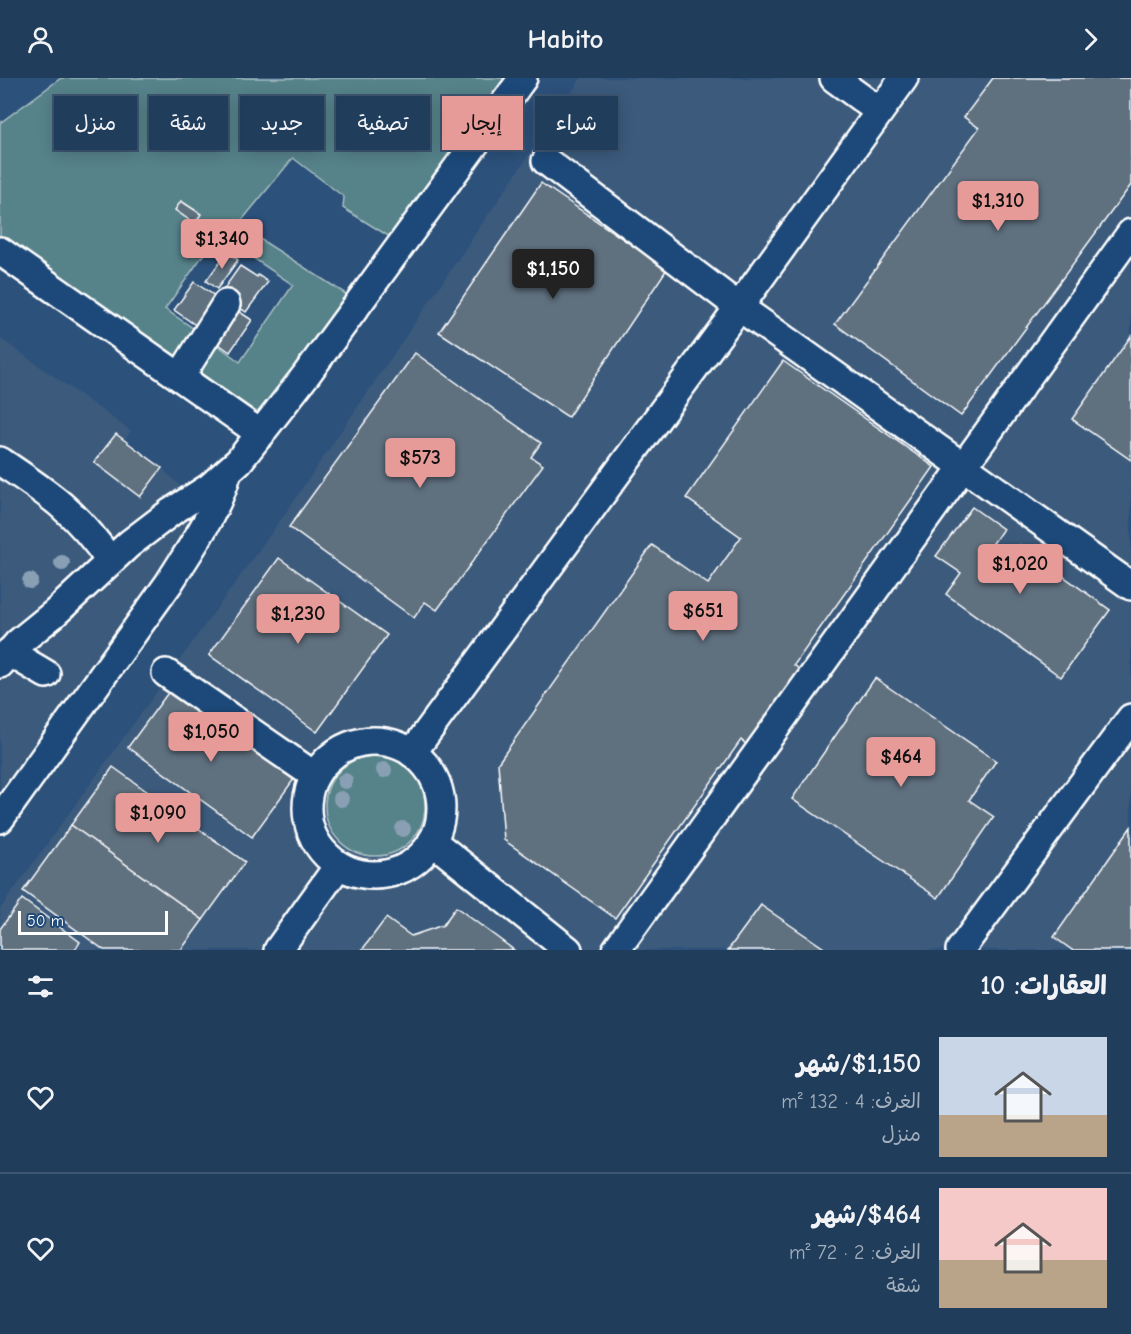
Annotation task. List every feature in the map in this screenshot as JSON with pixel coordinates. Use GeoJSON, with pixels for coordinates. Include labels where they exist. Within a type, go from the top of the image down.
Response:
{"type":"FeatureCollection","features":[{"type":"Feature","properties":{"kind":"street"},"geometry":{"type":"LineString","coordinates":[[46,674],[7,648],[55,613],[110,561],[150,528],[227,474],[245,455],[523,78]]}},
{"type":"Feature","properties":{"kind":"street"},"geometry":{"type":"LineString","coordinates":[[834,78],[879,111]]}},
{"type":"Feature","properties":{"kind":"street"},"geometry":{"type":"LineString","coordinates":[[412,753],[904,78]]}},
{"type":"Feature","properties":{"kind":"street"},"geometry":{"type":"LineString","coordinates":[[546,160],[739,307],[1131,586]]}},
{"type":"Feature","properties":{"kind":"street"},"geometry":{"type":"LineString","coordinates":[[616,950],[1131,233]]}},
{"type":"Feature","properties":{"kind":"street"},"geometry":{"type":"LineString","coordinates":[[0,251],[261,434]]}},
{"type":"Feature","properties":{"kind":"street"},"geometry":{"type":"LineString","coordinates":[[180,377],[226,304]]}},
{"type":"Feature","properties":{"kind":"street"},"geometry":{"type":"LineString","coordinates":[[0,461],[60,502],[79,520],[110,561]]}},
{"type":"Feature","properties":{"kind":"street"},"geometry":{"type":"LineString","coordinates":[[0,819],[169,583],[219,498],[227,474]]}},
{"type":"Feature","properties":{"kind":"street"},"geometry":{"type":"LineString","coordinates":[[166,674],[315,776]]}},
{"type":"Feature","properties":{"kind":"street"},"geometry":{"type":"LineString","coordinates":[[960,950],[1131,718]]}},
{"type":"Feature","properties":{"kind":"street"},"geometry":{"type":"LineString","coordinates":[[377,741],[395,745],[412,753],[426,766],[436,783],[441,803],[439,823],[432,841],[418,858],[400,869],[380,875],[358,874],[339,866],[323,853],[312,836],[309,826],[308,795],[315,776],[326,761],[340,750],[358,743],[377,741]]}},
{"type":"Feature","properties":{"kind":"street"},"geometry":{"type":"LineString","coordinates":[[432,841],[568,950]]}},
{"type":"Feature","properties":{"kind":"street"},"geometry":{"type":"LineString","coordinates":[[278,950],[339,866]]}},
{"type":"Feature","properties":{"kind":"shaded area"},"geometry":{"type":"Polygon","coordinates":[[[581,78],[1131,78],[1131,950],[0,950],[0,909],[284,515],[535,146],[535,150],[618,150],[618,96],[569,96],[581,78]]]}},
{"type":"Feature","properties":{"kind":"shaded area"},"geometry":{"type":"Polygon","coordinates":[[[0,338],[131,431],[125,440],[162,468],[193,498],[205,505],[0,795],[0,338]]]}},
{"type":"Feature","properties":{"kind":"green space"},"geometry":{"type":"Polygon","coordinates":[[[61,78],[505,78],[492,96],[442,96],[442,150],[453,150],[390,237],[343,208],[344,197],[293,158],[238,225],[349,296],[267,410],[248,419],[191,378],[216,344],[240,362],[293,285],[218,234],[165,309],[203,335],[179,369],[0,240],[0,123],[61,78]]]}},
{"type":"Feature","properties":{"kind":"green space"},"geometry":{"type":"Polygon","coordinates":[[[375,756],[403,764],[417,778],[425,806],[417,834],[403,848],[375,856],[347,848],[333,834],[325,806],[333,778],[347,764],[375,756]]]}},
{"type":"Feature","properties":{"kind":"building"},"geometry":{"type":"Polygon","coordinates":[[[993,78],[1131,78],[1131,185],[961,416],[835,324],[979,128],[964,117],[993,78]]]}},
{"type":"Feature","properties":{"kind":"building"},"geometry":{"type":"Polygon","coordinates":[[[541,183],[667,269],[568,417],[439,332],[541,183]]]}},
{"type":"Feature","properties":{"kind":"building"},"geometry":{"type":"Polygon","coordinates":[[[181,201],[201,214],[195,224],[175,210],[181,201]]]}},
{"type":"Feature","properties":{"kind":"building"},"geometry":{"type":"Polygon","coordinates":[[[227,252],[238,260],[217,289],[206,281],[227,252]]]}},
{"type":"Feature","properties":{"kind":"building"},"geometry":{"type":"Polygon","coordinates":[[[240,266],[268,282],[246,312],[236,305],[239,301],[223,290],[240,266]]]}},
{"type":"Feature","properties":{"kind":"building"},"geometry":{"type":"Polygon","coordinates":[[[194,282],[224,302],[204,331],[174,310],[194,282]]]}},
{"type":"Feature","properties":{"kind":"building"},"geometry":{"type":"Polygon","coordinates":[[[235,309],[252,320],[230,352],[213,340],[235,309]]]}},
{"type":"Feature","properties":{"kind":"building"},"geometry":{"type":"Polygon","coordinates":[[[1131,336],[1131,460],[1072,419],[1131,336]]]}},
{"type":"Feature","properties":{"kind":"building"},"geometry":{"type":"Polygon","coordinates":[[[415,353],[541,443],[531,457],[543,465],[437,610],[425,602],[414,618],[289,527],[415,353]]]}},
{"type":"Feature","properties":{"kind":"building"},"geometry":{"type":"Polygon","coordinates":[[[783,361],[934,467],[794,665],[803,672],[750,747],[741,740],[615,918],[504,840],[498,763],[652,545],[708,584],[741,537],[686,498],[783,361]]]}},
{"type":"Feature","properties":{"kind":"building"},"geometry":{"type":"Polygon","coordinates":[[[116,434],[162,468],[140,497],[94,462],[116,434]]]}},
{"type":"Feature","properties":{"kind":"building"},"geometry":{"type":"Polygon","coordinates":[[[972,507],[1003,529],[989,549],[1007,562],[1020,545],[1110,610],[1061,677],[946,594],[961,573],[936,556],[972,507]]]}},
{"type":"Feature","properties":{"kind":"building"},"geometry":{"type":"Polygon","coordinates":[[[279,558],[387,635],[317,732],[209,655],[279,558]]]}},
{"type":"Feature","properties":{"kind":"building"},"geometry":{"type":"Polygon","coordinates":[[[875,678],[996,761],[969,800],[994,817],[938,898],[792,799],[875,678]]]}},
{"type":"Feature","properties":{"kind":"building"},"geometry":{"type":"Polygon","coordinates":[[[170,690],[294,779],[252,837],[128,747],[170,690]]]}},
{"type":"Feature","properties":{"kind":"building"},"geometry":{"type":"Polygon","coordinates":[[[113,767],[245,862],[203,920],[71,825],[113,767]]]}},
{"type":"Feature","properties":{"kind":"building"},"geometry":{"type":"Polygon","coordinates":[[[71,825],[203,920],[181,950],[104,950],[23,891],[71,825]]]}},
{"type":"Feature","properties":{"kind":"building"},"geometry":{"type":"Polygon","coordinates":[[[1131,827],[1131,950],[1072,950],[1054,937],[1131,827]]]}},
{"type":"Feature","properties":{"kind":"building"},"geometry":{"type":"Polygon","coordinates":[[[22,899],[80,942],[75,950],[0,950],[0,929],[22,899]]]}},
{"type":"Feature","properties":{"kind":"building"},"geometry":{"type":"Polygon","coordinates":[[[762,906],[827,950],[728,950],[762,906]]]}},
{"type":"Feature","properties":{"kind":"building"},"geometry":{"type":"Polygon","coordinates":[[[456,907],[514,950],[362,950],[386,918],[411,936],[443,925],[456,907]]]}}]}
